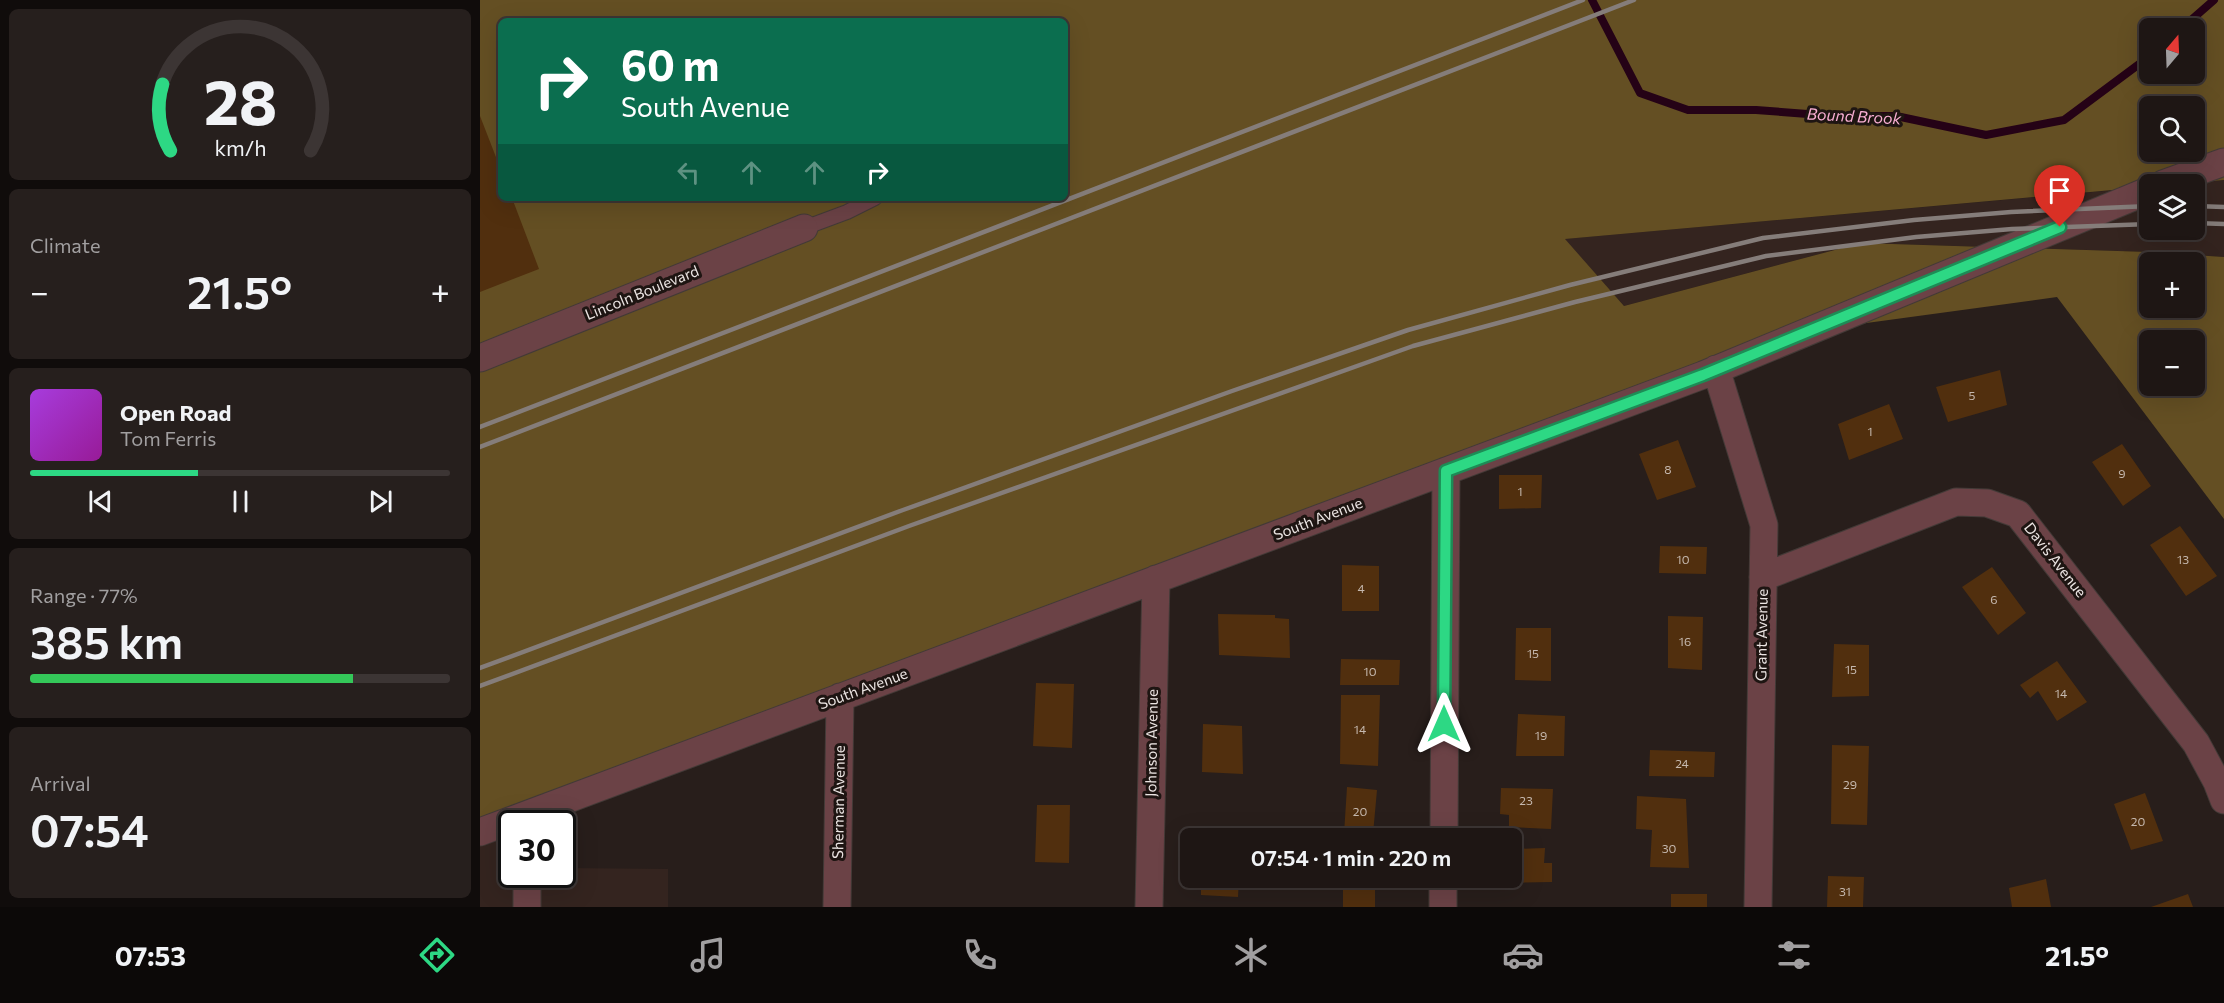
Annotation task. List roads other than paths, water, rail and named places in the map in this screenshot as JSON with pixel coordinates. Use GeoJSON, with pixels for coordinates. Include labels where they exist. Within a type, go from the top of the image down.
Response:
{"type":"FeatureCollection","features":[{"type":"Feature","properties":{"kind":"street"},"geometry":{"type":"LineString","coordinates":[[2191,174],[2224,162]]}},
{"type":"Feature","properties":{"kind":"street","name":"South Avenue"},"geometry":{"type":"LineString","coordinates":[[550,810],[840,697],[1716,369],[2139,195]]}},
{"type":"Feature","properties":{"kind":"street","name":"Lincoln Boulevard"},"geometry":{"type":"LineString","coordinates":[[480,358],[804,228]]}},
{"type":"Feature","properties":{"kind":"street","name":"Grant Avenue"},"geometry":{"type":"LineString","coordinates":[[1716,369],[1764,525],[1758,907]]}},
{"type":"Feature","properties":{"kind":"street"},"geometry":{"type":"LineString","coordinates":[[1444,828],[1446,471]]}},
{"type":"Feature","properties":{"kind":"street","name":"Davis Avenue"},"geometry":{"type":"LineString","coordinates":[[1763,578],[1956,502],[1987,503],[2018,514],[2196,743],[2224,800]]}},
{"type":"Feature","properties":{"kind":"street","name":"Johnson Avenue"},"geometry":{"type":"LineString","coordinates":[[1149,907],[1156,579]]}},
{"type":"Feature","properties":{"kind":"street","name":"Sherman Avenue"},"geometry":{"type":"LineString","coordinates":[[837,907],[840,697]]}},
{"type":"Feature","properties":{"kind":"street","name":"South Avenue"},"geometry":{"type":"LineString","coordinates":[[480,832],[498,827]]}},
{"type":"Feature","properties":{"kind":"street"},"geometry":{"type":"LineString","coordinates":[[527,888],[527,907]]}},
{"type":"Feature","properties":{"kind":"street"},"geometry":{"type":"LineString","coordinates":[[1443,888],[1443,907]]}},
{"type":"Feature","properties":{"kind":"lane"},"geometry":{"type":"LineString","coordinates":[[804,228],[847,212],[868,201]]}},
{"type":"Feature","properties":{"kind":"waterway","name":"Bound Brook"},"geometry":{"type":"LineString","coordinates":[[1592,0],[1640,93],[1688,110],[1756,110],[1834,116],[1896,116],[1986,135],[2064,120],[2139,64]]}},
{"type":"Feature","properties":{"kind":"waterway","name":"Bound Brook"},"geometry":{"type":"LineString","coordinates":[[2193,18],[2214,0]]}},
{"type":"Feature","properties":{"kind":"railway"},"geometry":{"type":"LineString","coordinates":[[1068,199],[1583,0]]}},
{"type":"Feature","properties":{"kind":"railway"},"geometry":{"type":"LineString","coordinates":[[480,447],[1634,0]]}},
{"type":"Feature","properties":{"kind":"railway"},"geometry":{"type":"LineString","coordinates":[[480,427],[1064,201]]}},
{"type":"Feature","properties":{"kind":"railway"},"geometry":{"type":"LineString","coordinates":[[480,668],[903,510],[1408,330],[1570,285],[1763,238],[1914,220],[2011,212],[2139,206]]}},
{"type":"Feature","properties":{"kind":"railway"},"geometry":{"type":"LineString","coordinates":[[2205,206],[2224,207]]}},
{"type":"Feature","properties":{"kind":"railway"},"geometry":{"type":"LineString","coordinates":[[2205,223],[2224,224]]}},
{"type":"Feature","properties":{"kind":"railway"},"geometry":{"type":"LineString","coordinates":[[480,686],[909,526],[1413,346],[1575,302],[1766,256],[1916,237],[2012,229],[2139,224]]}}]}
